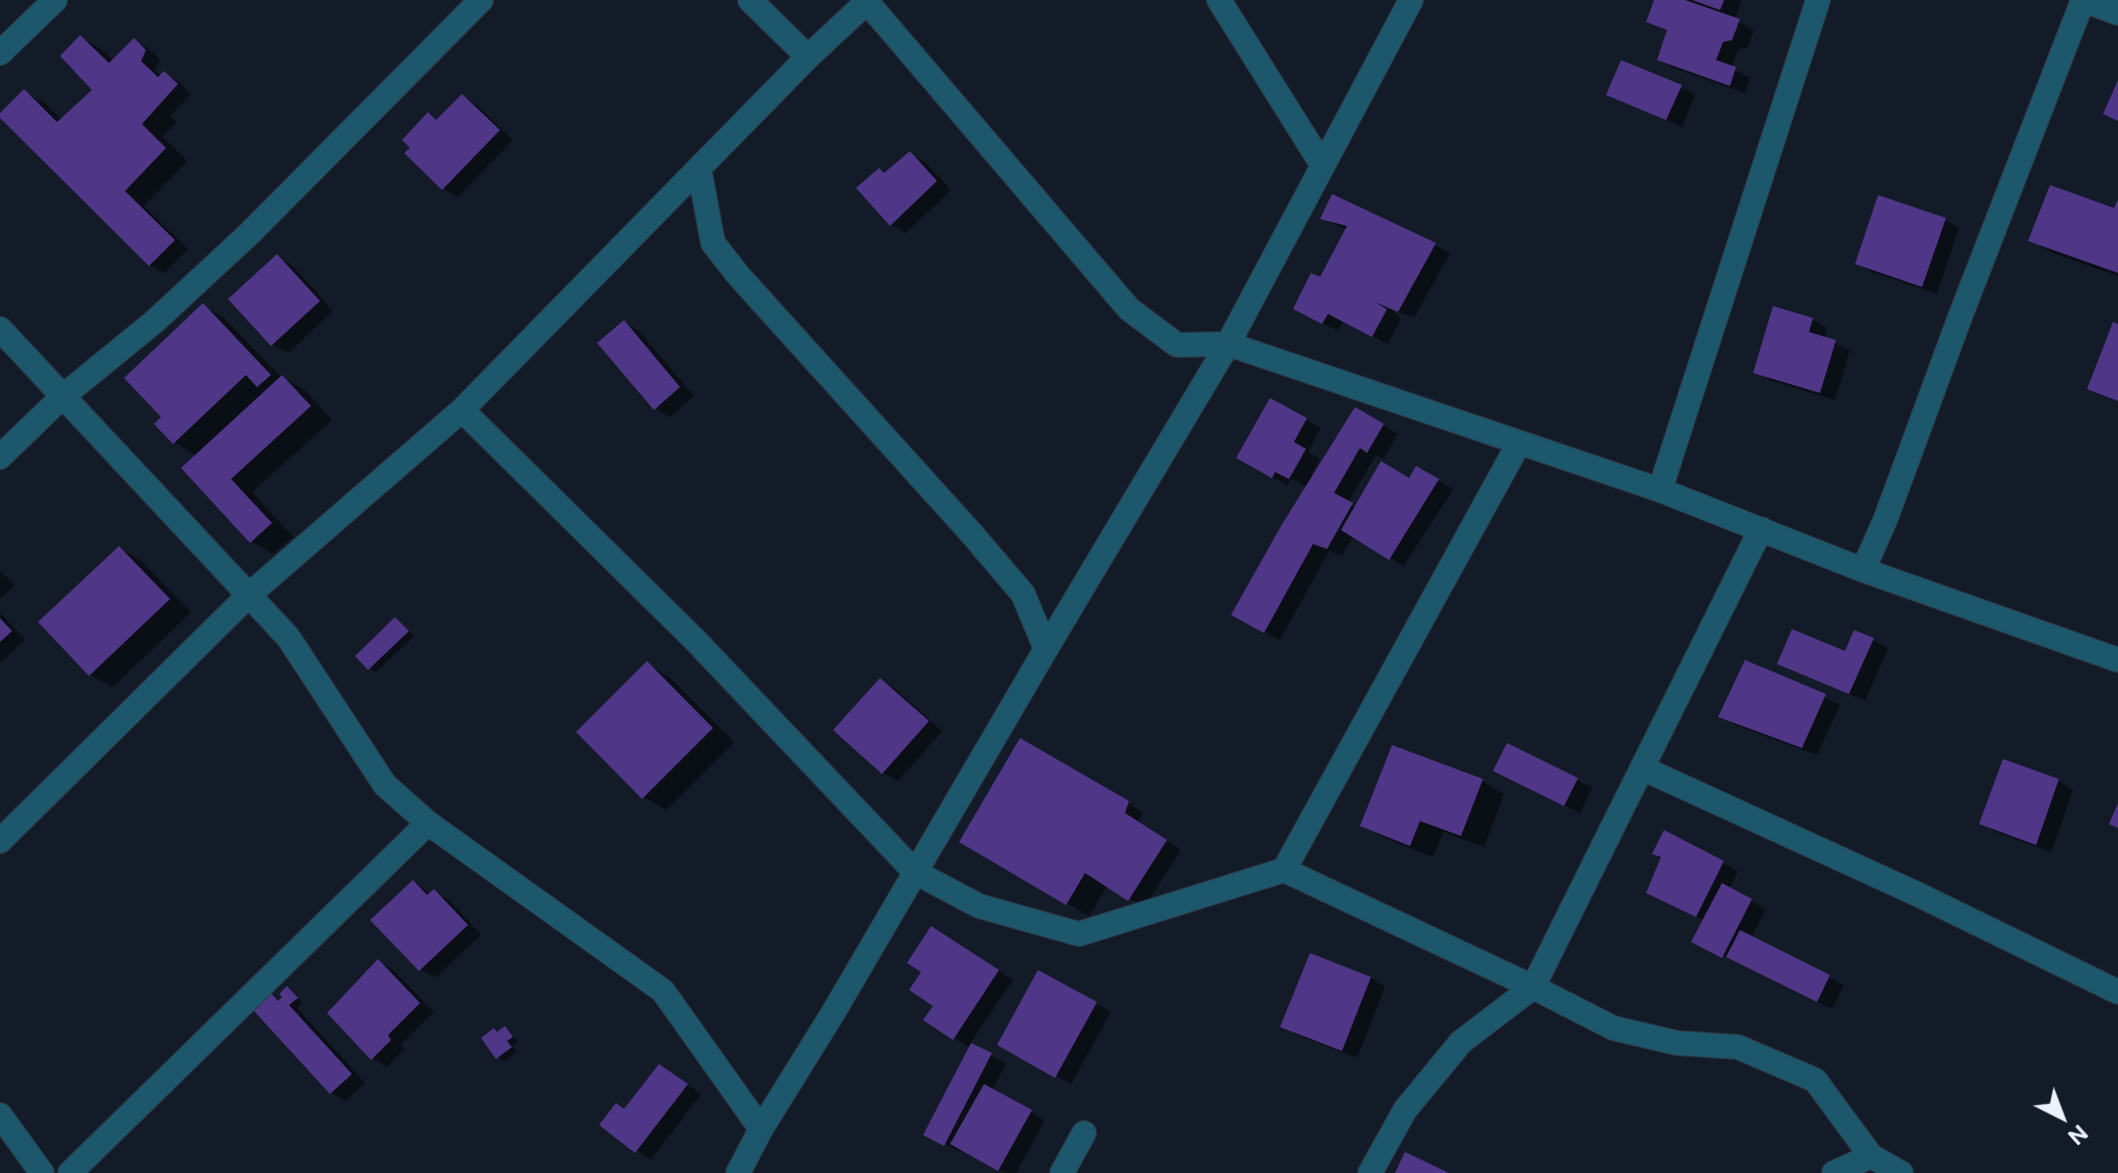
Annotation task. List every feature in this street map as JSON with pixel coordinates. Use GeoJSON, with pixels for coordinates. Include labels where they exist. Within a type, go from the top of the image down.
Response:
{"type":"FeatureCollection","features":[{"type":"Feature","properties":{"kind":"street"},"geometry":{"type":"LineString","coordinates":[[0,53],[55,0]]}},
{"type":"Feature","properties":{"kind":"street"},"geometry":{"type":"LineString","coordinates":[[0,457],[62,397],[155,321],[249,234],[481,0]]}},
{"type":"Feature","properties":{"kind":"street"},"geometry":{"type":"LineString","coordinates":[[750,0],[808,57]]}},
{"type":"Feature","properties":{"kind":"street"},"geometry":{"type":"LineString","coordinates":[[1219,0],[1323,166]]}},
{"type":"Feature","properties":{"kind":"street"},"geometry":{"type":"LineString","coordinates":[[738,1173],[761,1129],[833,1013],[1228,344],[1411,0]]}},
{"type":"Feature","properties":{"kind":"street"},"geometry":{"type":"LineString","coordinates":[[1660,490],[1818,0]]}},
{"type":"Feature","properties":{"kind":"street"},"geometry":{"type":"LineString","coordinates":[[1863,570],[1886,518],[2083,0],[2118,13]]}},
{"type":"Feature","properties":{"kind":"street"},"geometry":{"type":"LineString","coordinates":[[0,841],[250,594],[462,410],[808,57],[868,1],[1129,309],[1177,345],[1228,344],[1660,490],[1863,570],[2118,660]]}},
{"type":"Feature","properties":{"kind":"street"},"geometry":{"type":"LineString","coordinates":[[699,168],[713,243],[738,275],[1023,594],[1046,649]]}},
{"type":"Feature","properties":{"kind":"street"},"geometry":{"type":"LineString","coordinates":[[0,329],[288,637],[385,785],[428,823],[663,991],[761,1129]]}},
{"type":"Feature","properties":{"kind":"street"},"geometry":{"type":"LineString","coordinates":[[462,410],[697,642],[915,872],[979,906],[1079,934],[1284,870],[1613,1028],[1677,1043],[1738,1047],[1815,1080],[1871,1156],[1901,1173]]}},
{"type":"Feature","properties":{"kind":"street"},"geometry":{"type":"LineString","coordinates":[[1284,870],[1519,443]]}},
{"type":"Feature","properties":{"kind":"street"},"geometry":{"type":"LineString","coordinates":[[1370,1173],[1405,1110],[1461,1042],[1533,987],[1761,529]]}},
{"type":"Feature","properties":{"kind":"street"},"geometry":{"type":"LineString","coordinates":[[1642,768],[1917,894],[2118,992]]}},
{"type":"Feature","properties":{"kind":"street"},"geometry":{"type":"LineString","coordinates":[[70,1173],[428,823]]}},
{"type":"Feature","properties":{"kind":"street"},"geometry":{"type":"LineString","coordinates":[[0,1115],[42,1173]]}},
{"type":"Feature","properties":{"kind":"street"},"geometry":{"type":"LineString","coordinates":[[1062,1173],[1084,1133]]}},
{"type":"Feature","properties":{"kind":"street"},"geometry":{"type":"LineString","coordinates":[[1834,1173],[1871,1156]]}},
{"type":"Feature","properties":{"kind":"building"},"geometry":{"type":"Polygon","coordinates":[[[1654,0],[1685,0],[1740,19],[1732,40],[1723,42],[1716,60],[1736,67],[1730,86],[1657,60],[1667,30],[1646,22],[1654,0]]]}},
{"type":"Feature","properties":{"kind":"building"},"geometry":{"type":"Polygon","coordinates":[[[1692,0],[1724,0],[1720,10],[1692,0]]]}},
{"type":"Feature","properties":{"kind":"building"},"geometry":{"type":"Polygon","coordinates":[[[80,35],[109,63],[134,38],[146,50],[141,61],[158,77],[164,71],[178,84],[142,124],[166,148],[125,191],[175,240],[149,266],[0,118],[0,113],[24,89],[57,122],[92,90],[60,56],[80,35]]]}},
{"type":"Feature","properties":{"kind":"building"},"geometry":{"type":"Polygon","coordinates":[[[1621,60],[1682,85],[1666,120],[1606,95],[1621,60]]]}},
{"type":"Feature","properties":{"kind":"building"},"geometry":{"type":"Polygon","coordinates":[[[2118,80],[2118,121],[2103,114],[2118,80]]]}},
{"type":"Feature","properties":{"kind":"building"},"geometry":{"type":"Polygon","coordinates":[[[462,94],[500,130],[442,190],[404,153],[410,148],[402,140],[428,112],[436,120],[462,94]]]}},
{"type":"Feature","properties":{"kind":"building"},"geometry":{"type":"Polygon","coordinates":[[[910,151],[937,181],[890,226],[856,188],[879,168],[884,173],[910,151]]]}},
{"type":"Feature","properties":{"kind":"building"},"geometry":{"type":"Polygon","coordinates":[[[2050,185],[2114,208],[2118,199],[2118,273],[2028,241],[2050,185]]]}},
{"type":"Feature","properties":{"kind":"building"},"geometry":{"type":"Polygon","coordinates":[[[1332,194],[1436,243],[1398,312],[1375,302],[1387,309],[1372,337],[1328,314],[1322,324],[1293,309],[1311,273],[1320,277],[1347,226],[1320,219],[1332,194]]]}},
{"type":"Feature","properties":{"kind":"building"},"geometry":{"type":"Polygon","coordinates":[[[1878,195],[1946,218],[1922,287],[1855,264],[1878,195]]]}},
{"type":"Feature","properties":{"kind":"building"},"geometry":{"type":"Polygon","coordinates":[[[277,254],[320,301],[271,346],[228,299],[277,254]]]}},
{"type":"Feature","properties":{"kind":"building"},"geometry":{"type":"Polygon","coordinates":[[[203,303],[271,375],[257,387],[246,375],[173,444],[154,424],[161,417],[124,378],[203,303]]]}},
{"type":"Feature","properties":{"kind":"building"},"geometry":{"type":"Polygon","coordinates":[[[1773,306],[1813,318],[1809,332],[1836,340],[1820,393],[1753,373],[1773,306]]]}},
{"type":"Feature","properties":{"kind":"building"},"geometry":{"type":"Polygon","coordinates":[[[624,320],[680,387],[654,410],[597,343],[624,320]]]}},
{"type":"Feature","properties":{"kind":"building"},"geometry":{"type":"Polygon","coordinates":[[[2113,322],[2118,324],[2118,401],[2087,389],[2113,322]]]}},
{"type":"Feature","properties":{"kind":"building"},"geometry":{"type":"Polygon","coordinates":[[[282,375],[311,406],[231,479],[272,523],[250,543],[181,468],[282,375]]]}},
{"type":"Feature","properties":{"kind":"building"},"geometry":{"type":"Polygon","coordinates":[[[1270,398],[1307,418],[1294,442],[1306,449],[1289,479],[1275,472],[1272,478],[1236,458],[1270,398]]]}},
{"type":"Feature","properties":{"kind":"building"},"geometry":{"type":"Polygon","coordinates":[[[1355,407],[1384,424],[1367,453],[1360,448],[1334,493],[1353,503],[1327,549],[1313,544],[1264,633],[1231,615],[1281,526],[1355,407]]]}},
{"type":"Feature","properties":{"kind":"building"},"geometry":{"type":"Polygon","coordinates":[[[1381,461],[1409,478],[1416,466],[1439,479],[1389,560],[1341,530],[1381,461]]]}},
{"type":"Feature","properties":{"kind":"building"},"geometry":{"type":"Polygon","coordinates":[[[119,546],[170,599],[89,676],[38,622],[119,546]]]}},
{"type":"Feature","properties":{"kind":"building"},"geometry":{"type":"Polygon","coordinates":[[[395,617],[409,631],[368,670],[355,656],[395,617]]]}},
{"type":"Feature","properties":{"kind":"building"},"geometry":{"type":"Polygon","coordinates":[[[0,618],[12,631],[0,642],[0,618]]]}},
{"type":"Feature","properties":{"kind":"building"},"geometry":{"type":"Polygon","coordinates":[[[1792,629],[1845,651],[1854,630],[1874,638],[1849,694],[1777,664],[1792,629]]]}},
{"type":"Feature","properties":{"kind":"building"},"geometry":{"type":"Polygon","coordinates":[[[1745,660],[1826,694],[1802,748],[1718,717],[1745,660]]]}},
{"type":"Feature","properties":{"kind":"building"},"geometry":{"type":"Polygon","coordinates":[[[647,661],[713,728],[642,799],[576,732],[647,661]]]}},
{"type":"Feature","properties":{"kind":"building"},"geometry":{"type":"Polygon","coordinates":[[[880,678],[929,721],[882,774],[833,730],[880,678]]]}},
{"type":"Feature","properties":{"kind":"building"},"geometry":{"type":"Polygon","coordinates":[[[1020,738],[1129,801],[1125,813],[1167,840],[1128,901],[1085,873],[1066,905],[959,842],[1020,738]]]}},
{"type":"Feature","properties":{"kind":"building"},"geometry":{"type":"Polygon","coordinates":[[[1507,743],[1578,778],[1564,806],[1493,771],[1507,743]]]}},
{"type":"Feature","properties":{"kind":"building"},"geometry":{"type":"Polygon","coordinates":[[[1392,745],[1483,779],[1461,836],[1420,821],[1410,846],[1360,826],[1392,745]]]}},
{"type":"Feature","properties":{"kind":"building"},"geometry":{"type":"Polygon","coordinates":[[[2003,759],[2059,779],[2036,845],[1979,824],[2003,759]]]}},
{"type":"Feature","properties":{"kind":"building"},"geometry":{"type":"Polygon","coordinates":[[[2118,803],[2118,828],[2109,824],[2118,803]]]}},
{"type":"Feature","properties":{"kind":"building"},"geometry":{"type":"Polygon","coordinates":[[[1664,830],[1724,861],[1696,917],[1646,893],[1661,857],[1652,854],[1664,830]]]}},
{"type":"Feature","properties":{"kind":"building"},"geometry":{"type":"Polygon","coordinates":[[[413,880],[427,895],[434,889],[468,925],[419,971],[370,920],[413,880]]]}},
{"type":"Feature","properties":{"kind":"building"},"geometry":{"type":"Polygon","coordinates":[[[1722,883],[1752,899],[1722,958],[1691,942],[1722,883]]]}},
{"type":"Feature","properties":{"kind":"building"},"geometry":{"type":"Polygon","coordinates":[[[931,926],[999,970],[953,1040],[923,1020],[933,1006],[909,990],[921,972],[907,963],[931,926]]]}},
{"type":"Feature","properties":{"kind":"building"},"geometry":{"type":"Polygon","coordinates":[[[1740,930],[1830,975],[1817,1002],[1726,957],[1740,930]]]}},
{"type":"Feature","properties":{"kind":"building"},"geometry":{"type":"Polygon","coordinates":[[[1310,953],[1371,977],[1342,1051],[1280,1027],[1310,953]]]}},
{"type":"Feature","properties":{"kind":"building"},"geometry":{"type":"Polygon","coordinates":[[[378,959],[420,1003],[388,1035],[391,1040],[371,1060],[327,1013],[378,959]]]}},
{"type":"Feature","properties":{"kind":"building"},"geometry":{"type":"Polygon","coordinates":[[[1038,970],[1097,1002],[1055,1078],[997,1045],[1038,970]]]}},
{"type":"Feature","properties":{"kind":"building"},"geometry":{"type":"Polygon","coordinates":[[[287,986],[298,998],[289,1005],[352,1074],[330,1094],[253,1010],[271,993],[278,1001],[282,997],[279,994],[287,986]]]}},
{"type":"Feature","properties":{"kind":"building"},"geometry":{"type":"Polygon","coordinates":[[[505,1026],[513,1037],[507,1041],[512,1047],[496,1059],[481,1038],[494,1028],[497,1032],[505,1026]]]}},
{"type":"Feature","properties":{"kind":"building"},"geometry":{"type":"Polygon","coordinates":[[[971,1043],[992,1053],[944,1146],[923,1135],[971,1043]]]}},
{"type":"Feature","properties":{"kind":"building"},"geometry":{"type":"Polygon","coordinates":[[[659,1064],[688,1084],[635,1153],[599,1125],[616,1103],[624,1109],[659,1064]]]}},
{"type":"Feature","properties":{"kind":"building"},"geometry":{"type":"Polygon","coordinates":[[[984,1084],[1032,1110],[998,1171],[950,1144],[984,1084]]]}},
{"type":"Feature","properties":{"kind":"building"},"geometry":{"type":"Polygon","coordinates":[[[1405,1152],[1449,1173],[1395,1173],[1405,1152]]]}}]}
